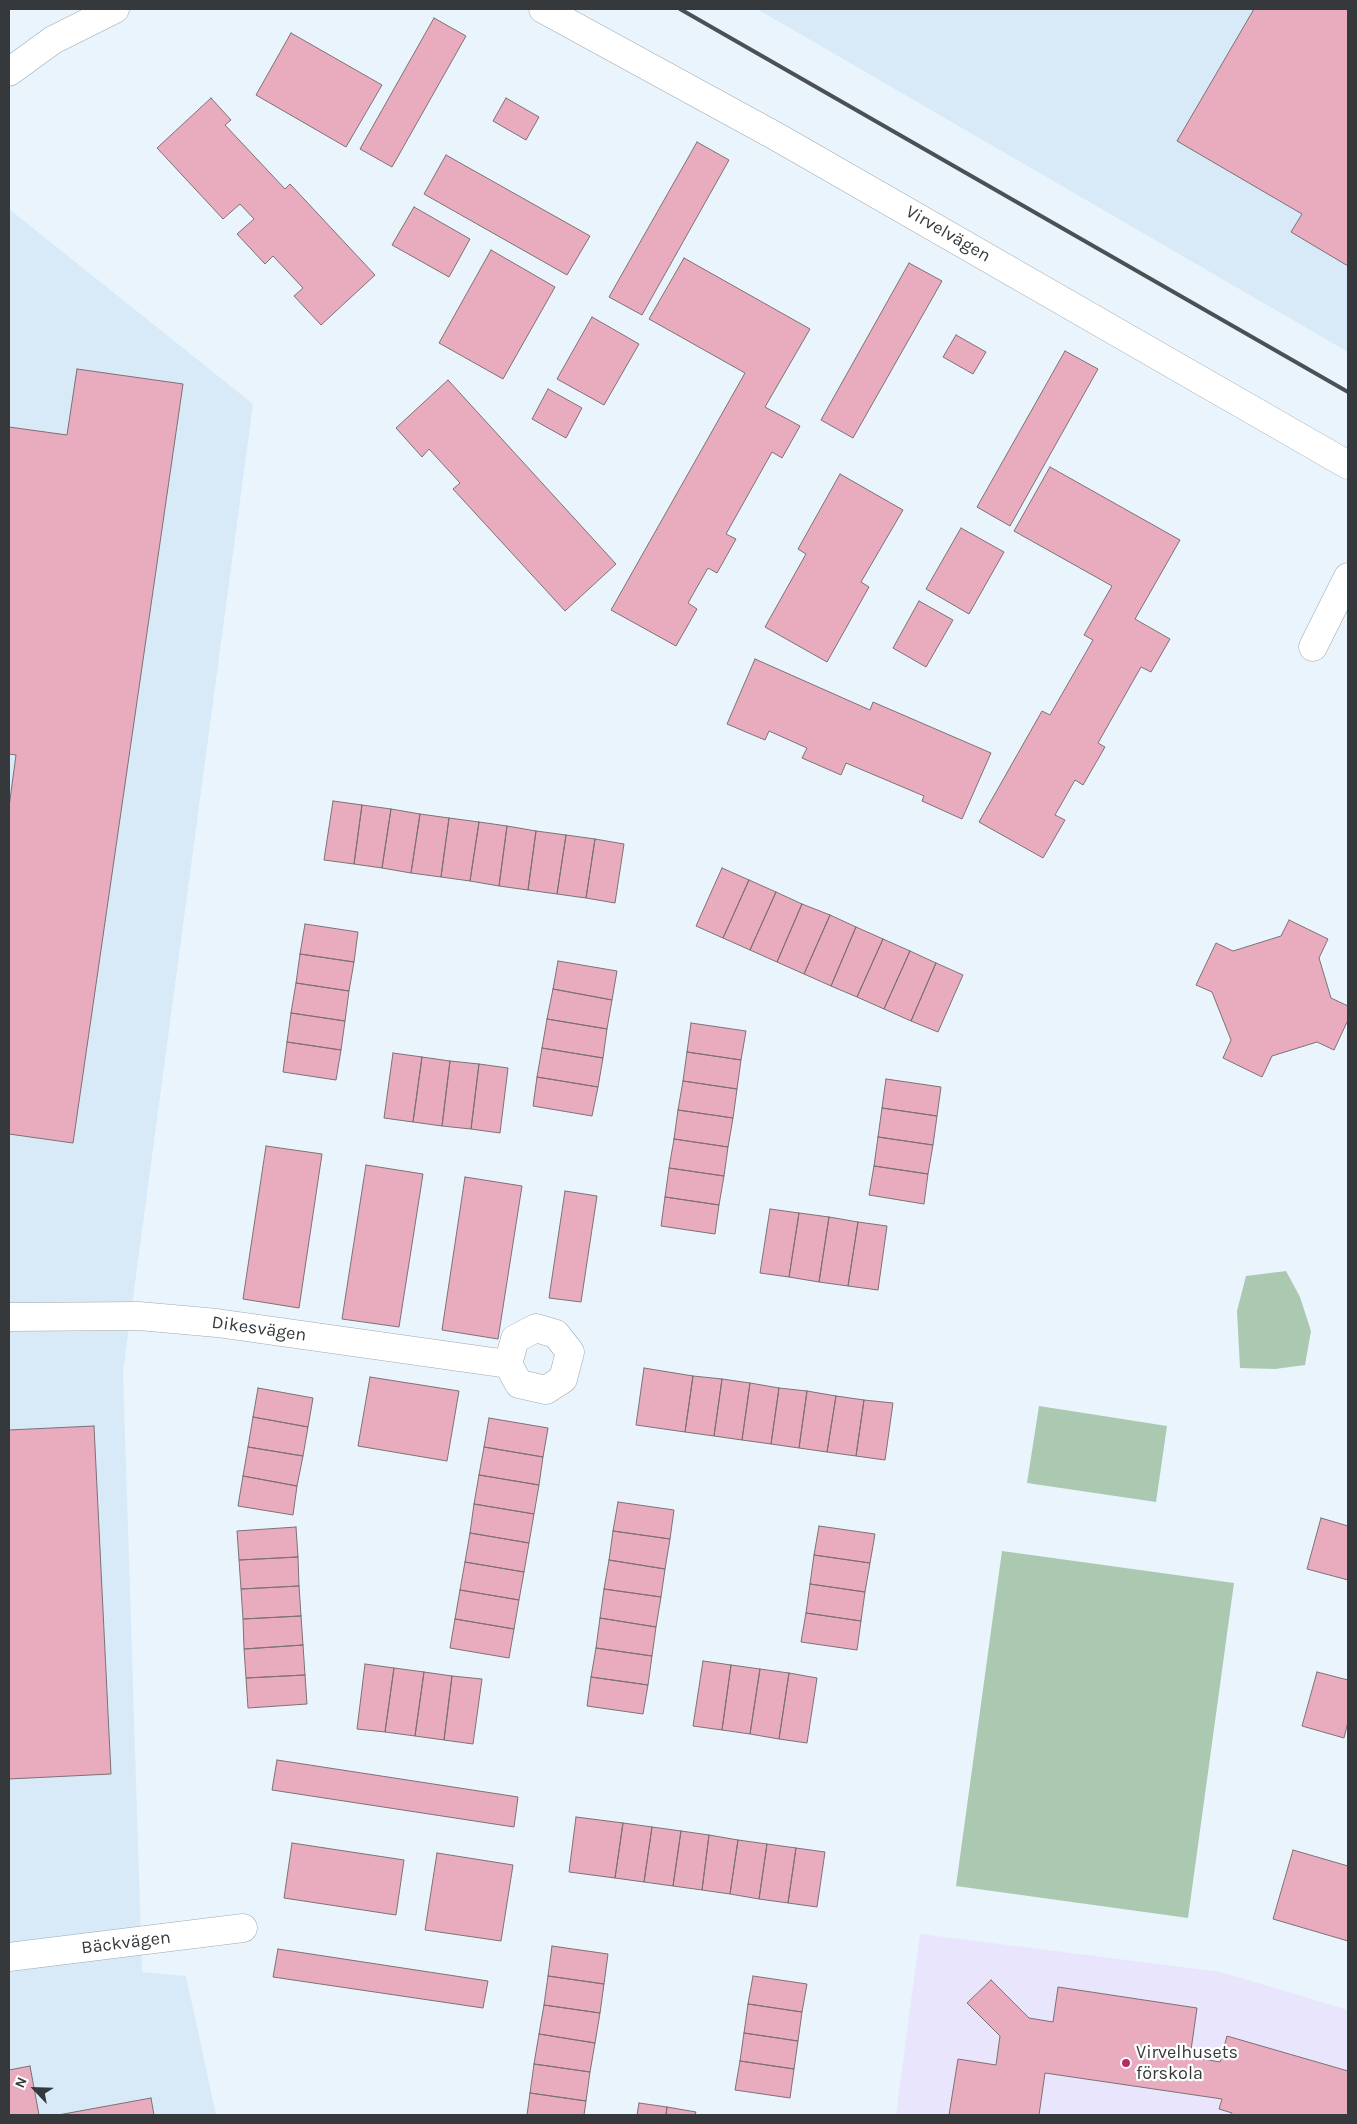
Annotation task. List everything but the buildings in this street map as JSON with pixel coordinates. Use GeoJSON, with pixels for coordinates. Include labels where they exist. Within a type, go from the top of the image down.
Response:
{"type":"FeatureCollection","features":[{"type":"Feature","properties":{"kind":"street"},"geometry":{"type":"LineString","coordinates":[[9,72],[52,40],[115,9]]}},
{"type":"Feature","properties":{"kind":"street","name":"Virvelvägen"},"geometry":{"type":"LineString","coordinates":[[543,9],[788,143],[1348,465]]}},
{"type":"Feature","properties":{"kind":"street"},"geometry":{"type":"LineString","coordinates":[[1313,647],[1348,577]]}},
{"type":"Feature","properties":{"kind":"street","name":"Dikesvägen"},"geometry":{"type":"LineString","coordinates":[[9,1317],[139,1316],[217,1323],[508,1364]]}},
{"type":"Feature","properties":{"kind":"street","name":"Bäckvägen"},"geometry":{"type":"LineString","coordinates":[[9,1957],[243,1928]]}},
{"type":"Feature","properties":{"kind":"shaded area"},"geometry":{"type":"Polygon","coordinates":[[[757,9],[1348,9],[1348,352],[757,9]]]}},
{"type":"Feature","properties":{"kind":"shaded area"},"geometry":{"type":"Polygon","coordinates":[[[9,209],[253,404],[123,1372],[142,1972],[186,1976],[216,2115],[9,2115],[9,209]]]}},
{"type":"Feature","properties":{"kind":"shaded area","name":"Virvelhusets förskola"},"geometry":{"type":"Polygon","coordinates":[[[920,1934],[1221,1972],[1348,2010],[1348,2115],[896,2115],[920,1934]]]}},
{"type":"Feature","properties":{"kind":"green space"},"geometry":{"type":"Polygon","coordinates":[[[1286,1271],[1300,1297],[1311,1331],[1305,1365],[1275,1369],[1240,1368],[1237,1311],[1246,1276],[1286,1271]]]}},
{"type":"Feature","properties":{"kind":"green space"},"geometry":{"type":"Polygon","coordinates":[[[1039,1406],[1167,1426],[1156,1502],[1027,1483],[1039,1406]]]}},
{"type":"Feature","properties":{"kind":"green space"},"geometry":{"type":"Polygon","coordinates":[[[1002,1551],[1234,1583],[1188,1918],[956,1886],[1002,1551]]]}},
{"type":"Feature","properties":{"kind":"railway"},"geometry":{"type":"LineString","coordinates":[[680,9],[1348,392]]}},
{"type":"Feature","properties":{"kind":"place","name":"Virvelhusets förskola"},"geometry":{"type":"Point","coordinates":[1126,2063]}}]}
